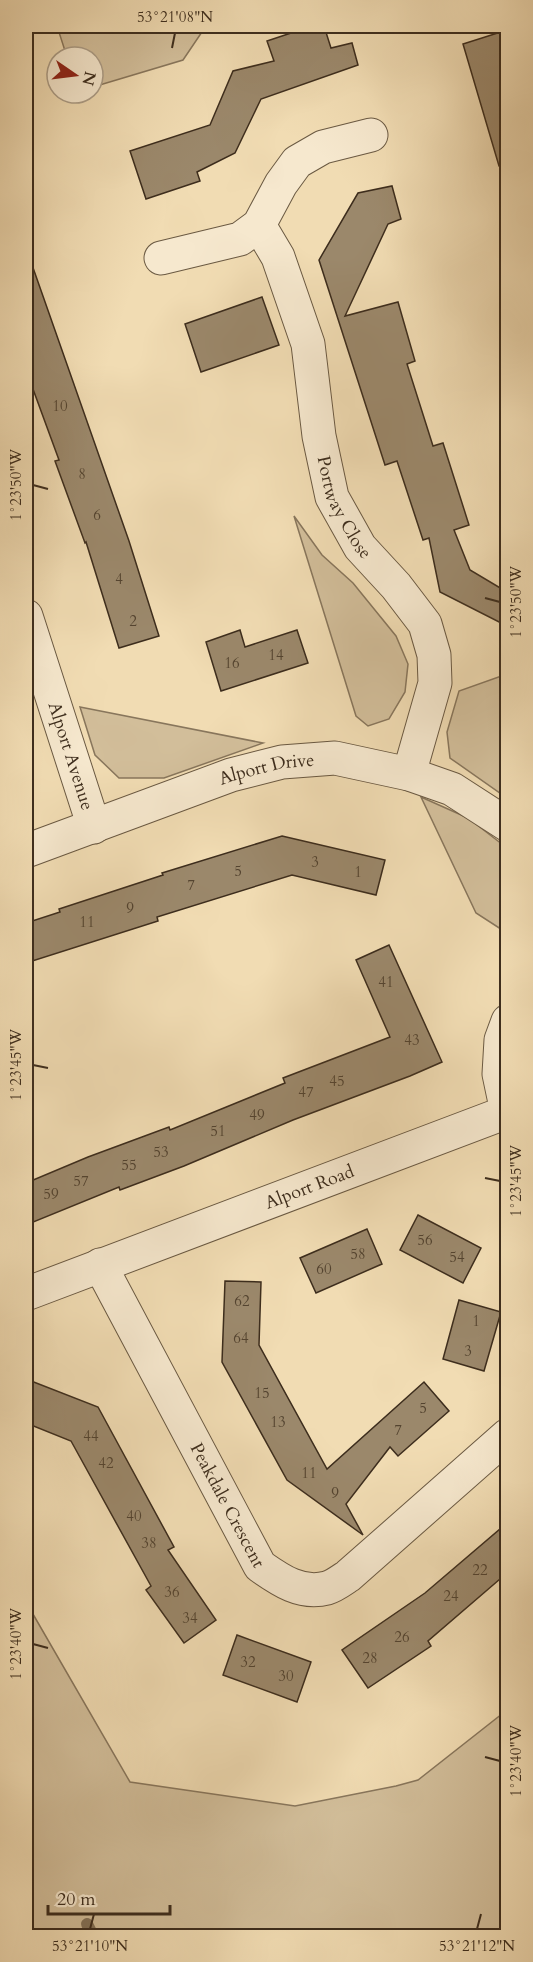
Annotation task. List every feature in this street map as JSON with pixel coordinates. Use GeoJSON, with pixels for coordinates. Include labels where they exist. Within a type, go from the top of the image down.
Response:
{"type":"FeatureCollection","features":[{"type":"Feature","properties":{"kind":"street"},"geometry":{"type":"LineString","coordinates":[[161,258],[240,239],[259,225],[281,184],[297,162],[323,147],[371,135]]}},
{"type":"Feature","properties":{"kind":"street","name":"Portway Close"},"geometry":{"type":"LineString","coordinates":[[259,225],[278,257],[308,344],[320,436],[332,497],[360,547],[396,586],[425,624],[434,655],[435,683],[409,774]]}},
{"type":"Feature","properties":{"kind":"street","name":"Alport Avenue"},"geometry":{"type":"LineString","coordinates":[[26,616],[94,827]]}},
{"type":"Feature","properties":{"kind":"street","name":"Alport Drive"},"geometry":{"type":"LineString","coordinates":[[26,851],[231,775],[282,762],[335,758],[409,774],[452,789],[507,825]]}},
{"type":"Feature","properties":{"kind":"street","name":"Alport Road"},"geometry":{"type":"LineString","coordinates":[[26,1294],[507,1113],[499,1074],[501,1040],[507,1021]]}},
{"type":"Feature","properties":{"kind":"street","name":"Peakdale Crescent"},"geometry":{"type":"LineString","coordinates":[[100,1265],[260,1566],[284,1583],[305,1589],[328,1588],[348,1576],[507,1435]]}},
{"type":"Feature","properties":{"kind":"shaded area"},"geometry":{"type":"Polygon","coordinates":[[[57,26],[206,26],[183,60],[105,83],[105,45],[63,45],[57,26]]]}},
{"type":"Feature","properties":{"kind":"shaded area"},"geometry":{"type":"Polygon","coordinates":[[[294,516],[322,555],[353,583],[396,636],[408,664],[405,692],[389,719],[368,726],[356,716],[294,516]]]}},
{"type":"Feature","properties":{"kind":"shaded area"},"geometry":{"type":"Polygon","coordinates":[[[508,674],[507,798],[450,758],[447,732],[459,691],[508,674]]]}},
{"type":"Feature","properties":{"kind":"shaded area"},"geometry":{"type":"Polygon","coordinates":[[[80,707],[263,743],[164,778],[119,778],[95,755],[80,707]]]}},
{"type":"Feature","properties":{"kind":"shaded area"},"geometry":{"type":"Polygon","coordinates":[[[421,797],[468,818],[507,848],[507,933],[476,913],[421,797]]]}},
{"type":"Feature","properties":{"kind":"shaded area"},"geometry":{"type":"Polygon","coordinates":[[[26,1602],[130,1782],[295,1806],[418,1780],[507,1710],[507,1936],[26,1936],[26,1602]]]}},
{"type":"Feature","properties":{"kind":"building"},"geometry":{"type":"Polygon","coordinates":[[[312,26],[324,26],[331,48],[352,43],[358,65],[261,99],[235,153],[197,172],[200,181],[146,199],[130,151],[210,125],[233,71],[274,61],[267,41],[312,26]]]}},
{"type":"Feature","properties":{"kind":"building"},"geometry":{"type":"Polygon","coordinates":[[[507,30],[507,165],[499,166],[463,44],[507,30]]]}},
{"type":"Feature","properties":{"kind":"building"},"geometry":{"type":"Polygon","coordinates":[[[392,186],[401,219],[388,224],[345,316],[398,302],[415,361],[407,364],[433,446],[443,443],[469,525],[454,530],[470,570],[507,592],[507,626],[440,592],[429,538],[423,540],[397,461],[385,465],[319,260],[358,193],[392,186]]]}},
{"type":"Feature","properties":{"kind":"building"},"geometry":{"type":"Polygon","coordinates":[[[31,262],[129,541],[159,636],[119,648],[86,542],[55,461],[59,460],[26,370],[26,263],[31,262]]]}},
{"type":"Feature","properties":{"kind":"building"},"geometry":{"type":"Polygon","coordinates":[[[262,297],[279,345],[201,372],[185,324],[262,297]]]}},
{"type":"Feature","properties":{"kind":"building"},"geometry":{"type":"Polygon","coordinates":[[[240,630],[245,647],[297,630],[308,663],[221,691],[206,642],[240,630]]]}},
{"type":"Feature","properties":{"kind":"building"},"geometry":{"type":"Polygon","coordinates":[[[282,836],[385,860],[376,895],[292,875],[157,917],[158,921],[26,963],[26,923],[60,912],[59,909],[163,875],[162,873],[282,836]]]}},
{"type":"Feature","properties":{"kind":"building"},"geometry":{"type":"Polygon","coordinates":[[[389,945],[442,1062],[293,1120],[184,1166],[120,1190],[119,1187],[26,1225],[26,1183],[169,1127],[170,1130],[285,1083],[283,1078],[390,1037],[356,960],[389,945]]]}},
{"type":"Feature","properties":{"kind":"building"},"geometry":{"type":"Polygon","coordinates":[[[418,1215],[481,1248],[463,1283],[400,1250],[418,1215]]]}},
{"type":"Feature","properties":{"kind":"building"},"geometry":{"type":"Polygon","coordinates":[[[367,1229],[382,1264],[316,1293],[300,1258],[367,1229]]]}},
{"type":"Feature","properties":{"kind":"building"},"geometry":{"type":"Polygon","coordinates":[[[225,1281],[261,1282],[259,1345],[327,1469],[424,1382],[449,1411],[398,1456],[390,1447],[346,1504],[363,1535],[287,1480],[222,1362],[225,1281]]]}},
{"type":"Feature","properties":{"kind":"building"},"geometry":{"type":"Polygon","coordinates":[[[459,1300],[501,1312],[484,1371],[443,1359],[459,1300]]]}},
{"type":"Feature","properties":{"kind":"building"},"geometry":{"type":"Polygon","coordinates":[[[26,1379],[98,1407],[174,1547],[168,1550],[216,1620],[184,1643],[146,1590],[151,1586],[71,1441],[26,1423],[26,1379]]]}},
{"type":"Feature","properties":{"kind":"building"},"geometry":{"type":"Polygon","coordinates":[[[507,1523],[507,1573],[428,1641],[431,1646],[368,1688],[342,1650],[425,1593],[507,1523]]]}},
{"type":"Feature","properties":{"kind":"building"},"geometry":{"type":"Polygon","coordinates":[[[237,1635],[311,1662],[297,1702],[223,1675],[237,1635]]]}},
{"type":"Feature","properties":{"kind":"waterway"},"geometry":{"type":"LineString","coordinates":[[87,1924],[93,1936]]}}]}
